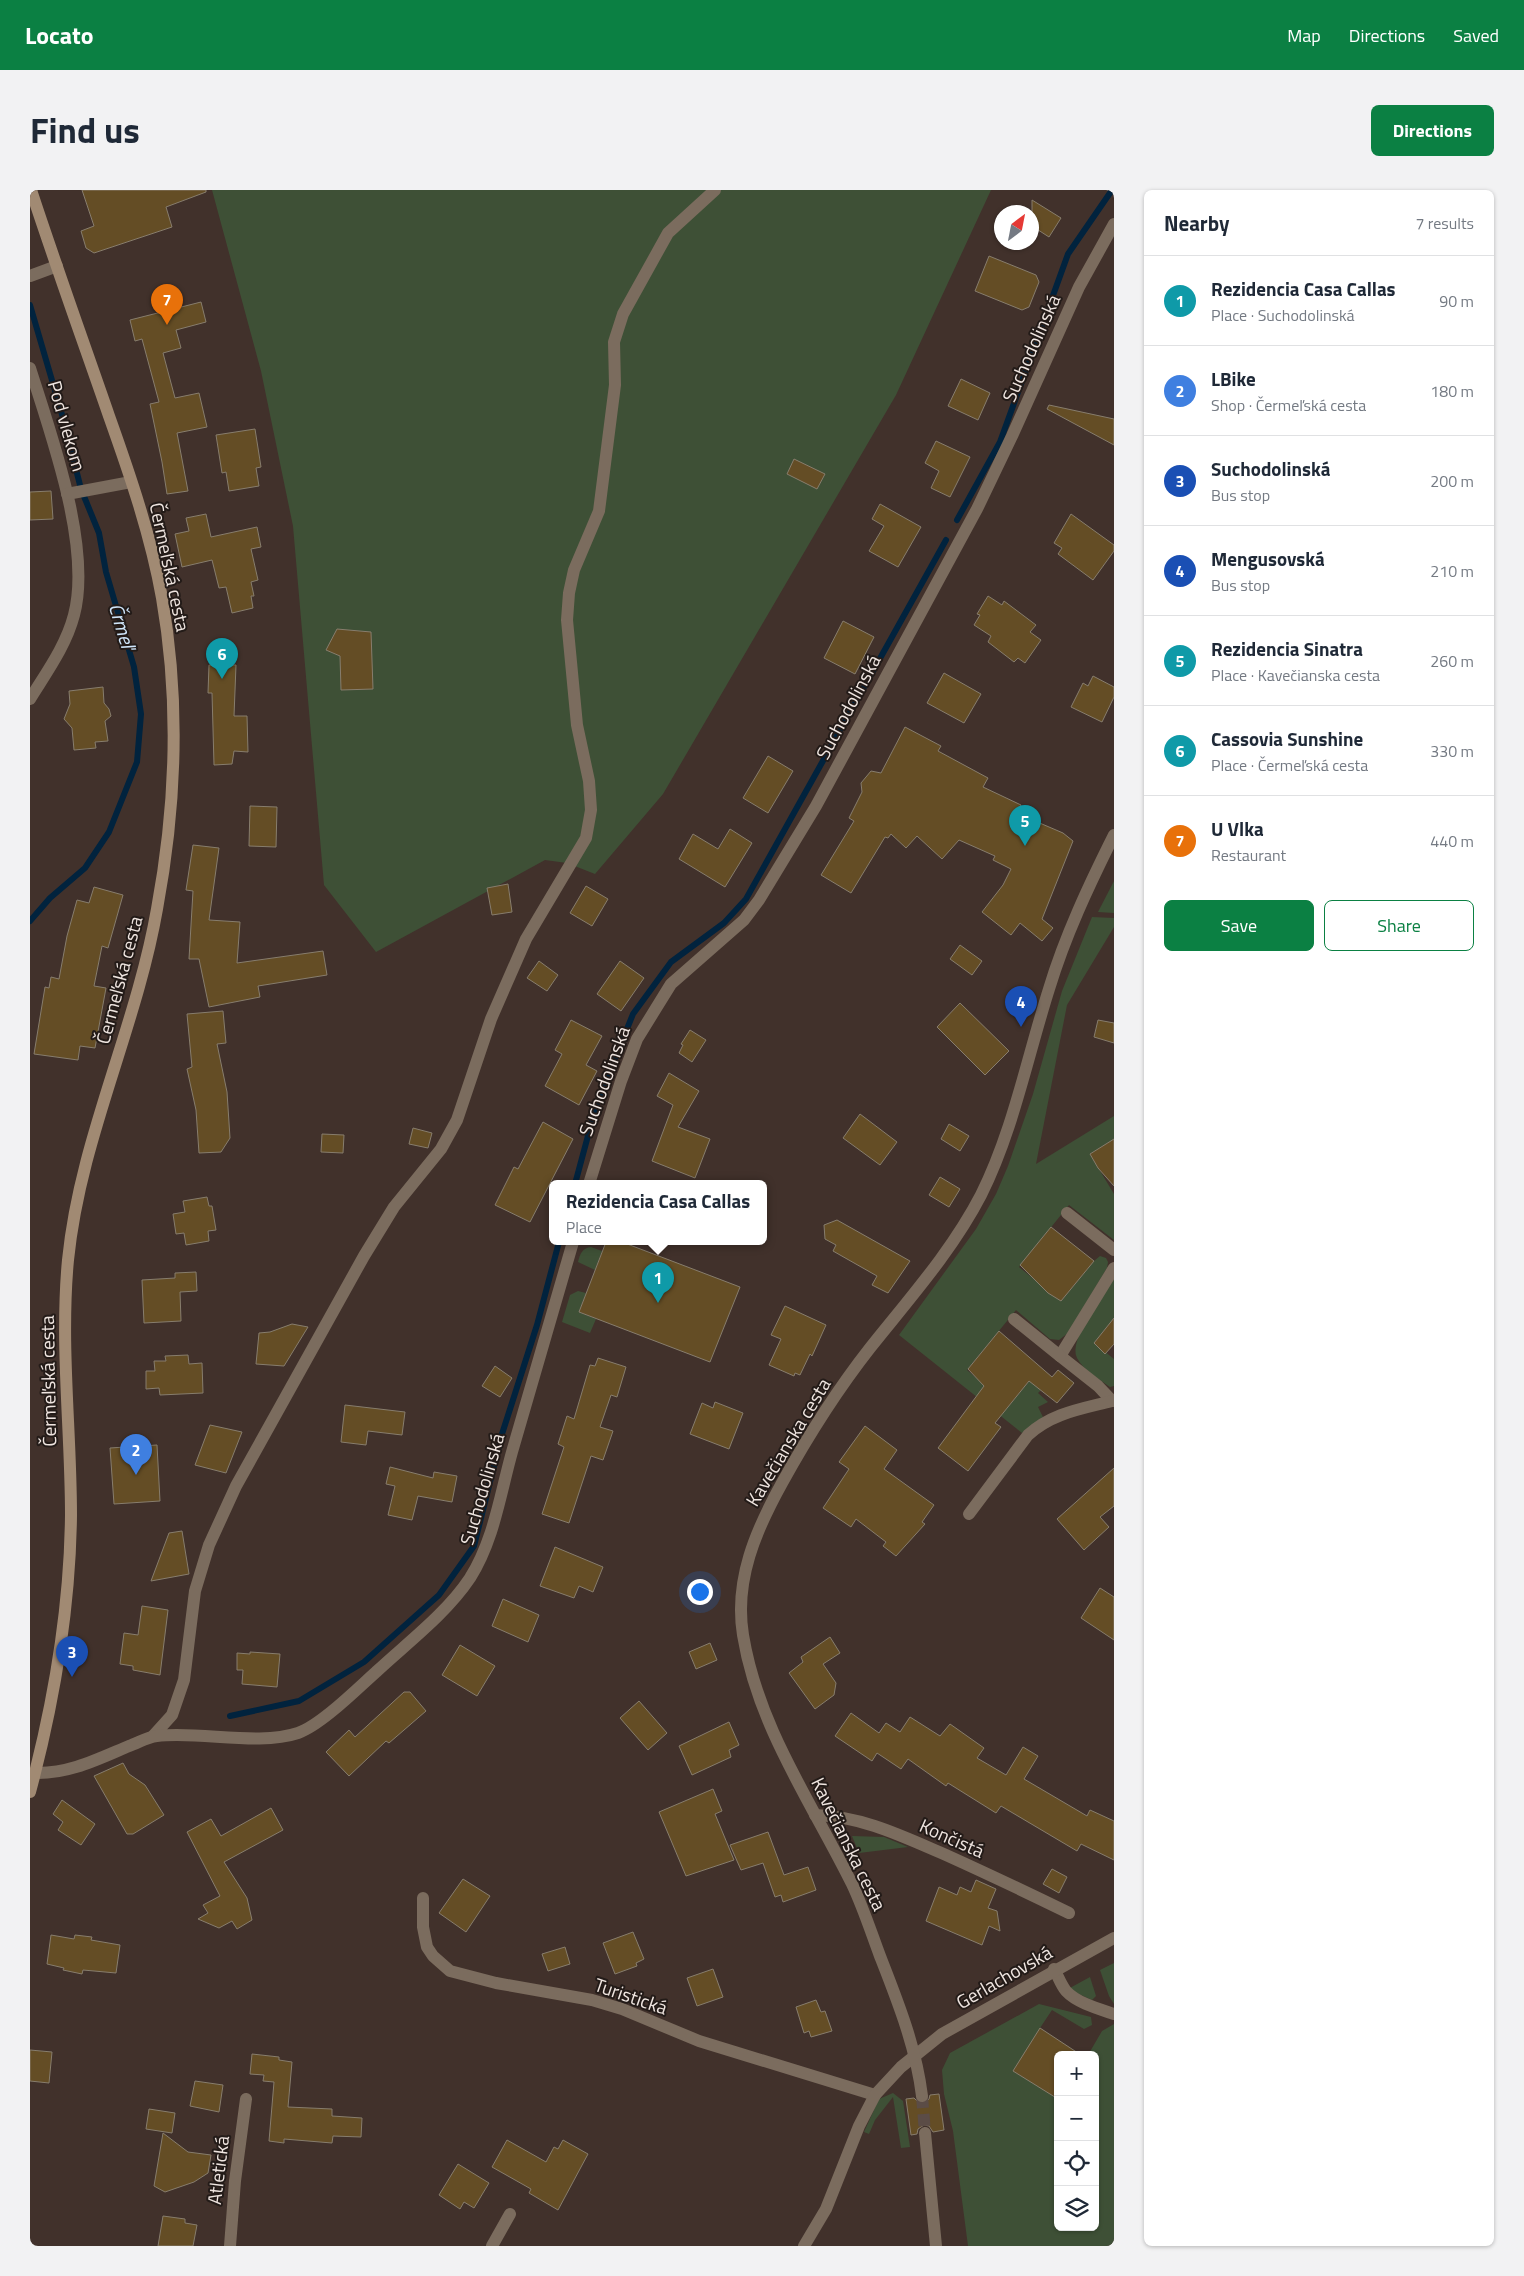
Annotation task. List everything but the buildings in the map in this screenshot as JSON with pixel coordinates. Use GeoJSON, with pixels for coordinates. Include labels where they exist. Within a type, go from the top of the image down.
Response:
{"type":"FeatureCollection","features":[{"type":"Feature","properties":{"kind":"main road","name":"Čermeľská cesta"},"geometry":{"type":"LineString","coordinates":[[30,1792],[52,1698],[64,1615],[69,1555],[71,1513],[65,1302],[74,1214],[96,1121],[124,1038],[152,937],[168,840],[172,790],[173,696],[163,608],[154,560],[131,482],[31,190]]}},
{"type":"Feature","properties":{"kind":"street"},"geometry":{"type":"LineString","coordinates":[[153,1736],[172,1715],[184,1680],[195,1591],[209,1545],[236,1486],[369,1248],[394,1207],[442,1149],[457,1120],[491,1019],[526,939],[586,838],[591,810],[589,781],[577,725],[566,620],[574,570],[599,511],[615,385],[614,342],[623,314],[668,232],[715,190]]}},
{"type":"Feature","properties":{"kind":"street","name":"Suchodolinská"},"geometry":{"type":"LineString","coordinates":[[590,1180],[621,1081],[637,1039],[670,984],[744,920],[759,900],[816,806],[977,509],[1079,287],[1114,224]]}},
{"type":"Feature","properties":{"kind":"street"},"geometry":{"type":"LineString","coordinates":[[30,276],[58,266]]}},
{"type":"Feature","properties":{"kind":"street","name":"Pod vlekom"},"geometry":{"type":"LineString","coordinates":[[30,368],[72,493],[79,565],[79,589],[73,617],[54,661],[30,699]]}},
{"type":"Feature","properties":{"kind":"street","name":"Pod vlekom"},"geometry":{"type":"LineString","coordinates":[[72,493],[131,482]]}},
{"type":"Feature","properties":{"kind":"street","name":"Kavečianska cesta"},"geometry":{"type":"LineString","coordinates":[[922,2096],[915,2054],[904,2018],[853,1887],[772,1733],[751,1670],[743,1635],[741,1611],[742,1584],[748,1559],[764,1518],[800,1451],[868,1351],[959,1234],[982,1193],[999,1152],[1064,945],[1114,835]]}},
{"type":"Feature","properties":{"kind":"street"},"geometry":{"type":"LineString","coordinates":[[1067,1213],[1114,1250]]}},
{"type":"Feature","properties":{"kind":"street","name":"Suchodolinská"},"geometry":{"type":"LineString","coordinates":[[35,1773],[51,1774],[73,1769],[153,1736],[184,1734],[264,1738],[286,1736],[308,1728],[359,1687],[454,1598],[469,1579],[482,1557],[493,1527],[534,1373],[572,1245]]}},
{"type":"Feature","properties":{"kind":"street"},"geometry":{"type":"LineString","coordinates":[[1060,1356],[1114,1268]]}},
{"type":"Feature","properties":{"kind":"street"},"geometry":{"type":"LineString","coordinates":[[1014,1319],[1098,1386],[1113,1401]]}},
{"type":"Feature","properties":{"kind":"street"},"geometry":{"type":"LineString","coordinates":[[969,1514],[1028,1435],[1036,1428],[1059,1415],[1113,1401]]}},
{"type":"Feature","properties":{"kind":"street","name":"Končistá"},"geometry":{"type":"LineString","coordinates":[[815,1815],[840,1816],[896,1833],[1007,1882],[1068,1913]]}},
{"type":"Feature","properties":{"kind":"street","name":"Turistická"},"geometry":{"type":"LineString","coordinates":[[423,1898],[423,1928],[427,1947],[433,1956],[450,1971],[496,1983],[592,2000],[622,2009],[699,2041],[875,2095]]}},
{"type":"Feature","properties":{"kind":"street","name":"Gerlachovská"},"geometry":{"type":"LineString","coordinates":[[915,2054],[942,2034],[1054,1969],[1114,1938]]}},
{"type":"Feature","properties":{"kind":"street"},"geometry":{"type":"LineString","coordinates":[[1054,1969],[1063,1986],[1071,1995],[1087,2004],[1114,2014]]}},
{"type":"Feature","properties":{"kind":"street"},"geometry":{"type":"LineString","coordinates":[[804,2246],[826,2209],[859,2126],[875,2095],[915,2054]]}},
{"type":"Feature","properties":{"kind":"street","name":"Atletická"},"geometry":{"type":"LineString","coordinates":[[230,2246],[235,2181],[246,2099]]}},
{"type":"Feature","properties":{"kind":"street"},"geometry":{"type":"LineString","coordinates":[[925,2133],[936,2246]]}},
{"type":"Feature","properties":{"kind":"street"},"geometry":{"type":"LineString","coordinates":[[492,2246],[510,2214]]}},
{"type":"Feature","properties":{"kind":"green space"},"geometry":{"type":"Polygon","coordinates":[[[212,190],[991,190],[896,395],[663,794],[595,874],[567,863],[545,860],[376,952],[324,885],[293,526],[261,371],[212,190]]]}},
{"type":"Feature","properties":{"kind":"green space"},"geometry":{"type":"Polygon","coordinates":[[[1114,881],[1114,913],[1098,912],[1114,881]]]}},
{"type":"Feature","properties":{"kind":"green space"},"geometry":{"type":"Polygon","coordinates":[[[1092,917],[1114,918],[1114,927],[1067,1005],[1036,1164],[1114,1116],[1114,1139],[1090,1154],[1114,1194],[1114,1240],[1069,1205],[1019,1267],[1061,1301],[1094,1261],[1100,1256],[1106,1258],[1108,1262],[1107,1268],[1068,1333],[1059,1340],[1050,1339],[1016,1310],[967,1370],[1009,1406],[1030,1380],[1041,1390],[1038,1393],[1048,1402],[1038,1407],[1043,1417],[1022,1433],[899,1335],[976,1229],[996,1194],[1008,1166],[1033,1094],[1062,991],[1092,917]]]}},
{"type":"Feature","properties":{"kind":"green space"},"geometry":{"type":"Polygon","coordinates":[[[591,1247],[602,1251],[595,1270],[578,1262],[582,1252],[591,1247]]]}},
{"type":"Feature","properties":{"kind":"green space"},"geometry":{"type":"Polygon","coordinates":[[[1114,1279],[1114,1318],[1094,1343],[1114,1359],[1114,1386],[1110,1387],[1083,1366],[1077,1358],[1076,1350],[1077,1340],[1082,1329],[1114,1279]]]}},
{"type":"Feature","properties":{"kind":"green space"},"geometry":{"type":"Polygon","coordinates":[[[578,1291],[586,1293],[579,1312],[596,1319],[590,1333],[562,1322],[570,1295],[578,1291]]]}},
{"type":"Feature","properties":{"kind":"green space"},"geometry":{"type":"Polygon","coordinates":[[[852,1836],[884,1837],[908,1847],[859,1853],[852,1836]]]}},
{"type":"Feature","properties":{"kind":"green space"},"geometry":{"type":"Polygon","coordinates":[[[1114,1963],[1114,2004],[1109,1996],[1100,1970],[1114,1963]]]}},
{"type":"Feature","properties":{"kind":"green space"},"geometry":{"type":"Polygon","coordinates":[[[1090,1977],[1096,1996],[1092,2000],[1068,1989],[1090,1977]]]}},
{"type":"Feature","properties":{"kind":"green space"},"geometry":{"type":"Polygon","coordinates":[[[1039,2004],[1091,2017],[1092,2025],[1084,2029],[1052,2010],[1040,2028],[1054,2083],[1054,2231],[1099,2231],[1099,2051],[1090,2051],[1102,2031],[1114,2024],[1114,2246],[968,2246],[953,2131],[944,2094],[942,2070],[950,2053],[1039,2004]]]}},
{"type":"Feature","properties":{"kind":"green space"},"geometry":{"type":"Polygon","coordinates":[[[893,2093],[903,2101],[910,2147],[901,2148],[893,2097],[875,2120],[869,2134],[864,2132],[879,2099],[893,2093]]]}},
{"type":"Feature","properties":{"kind":"waterway"},"geometry":{"type":"LineString","coordinates":[[957,520],[1000,442],[1068,254],[1112,190]]}},
{"type":"Feature","properties":{"kind":"waterway","name":"Črmeľ"},"geometry":{"type":"LineString","coordinates":[[30,305],[63,418],[81,489],[99,533],[106,572],[134,667],[141,714],[137,762],[109,832],[85,868],[50,898],[30,921]]}},
{"type":"Feature","properties":{"kind":"waterway"},"geometry":{"type":"LineString","coordinates":[[576,1180],[596,1106],[633,1014],[671,962],[724,923],[746,899],[946,540]]}},
{"type":"Feature","properties":{"kind":"waterway"},"geometry":{"type":"LineString","coordinates":[[230,1716],[299,1701],[364,1662],[439,1595],[474,1546],[502,1434],[537,1325],[558,1245]]}},
{"type":"Feature","properties":{"kind":"tunnel"},"geometry":{"type":"LineString","coordinates":[[922,2096],[925,2133]]}},
{"type":"Feature","properties":{"kind":"place","name":"U Vlka"},"geometry":{"type":"Point","coordinates":[167,325]}},
{"type":"Feature","properties":{"kind":"place","name":"Cassovia Sunshine"},"geometry":{"type":"Point","coordinates":[222,679]}},
{"type":"Feature","properties":{"kind":"place","name":"Rezidencia Sinatra"},"geometry":{"type":"Point","coordinates":[1025,846]}},
{"type":"Feature","properties":{"kind":"place","name":"Mengusovská"},"geometry":{"type":"Point","coordinates":[1021,1027]}},
{"type":"Feature","properties":{"kind":"place","name":"Rezidencia Casa Callas"},"geometry":{"type":"Point","coordinates":[658,1303]}},
{"type":"Feature","properties":{"kind":"place","name":"LBike"},"geometry":{"type":"Point","coordinates":[136,1475]}},
{"type":"Feature","properties":{"kind":"place","name":"Suchodolinská"},"geometry":{"type":"Point","coordinates":[72,1677]}}]}
